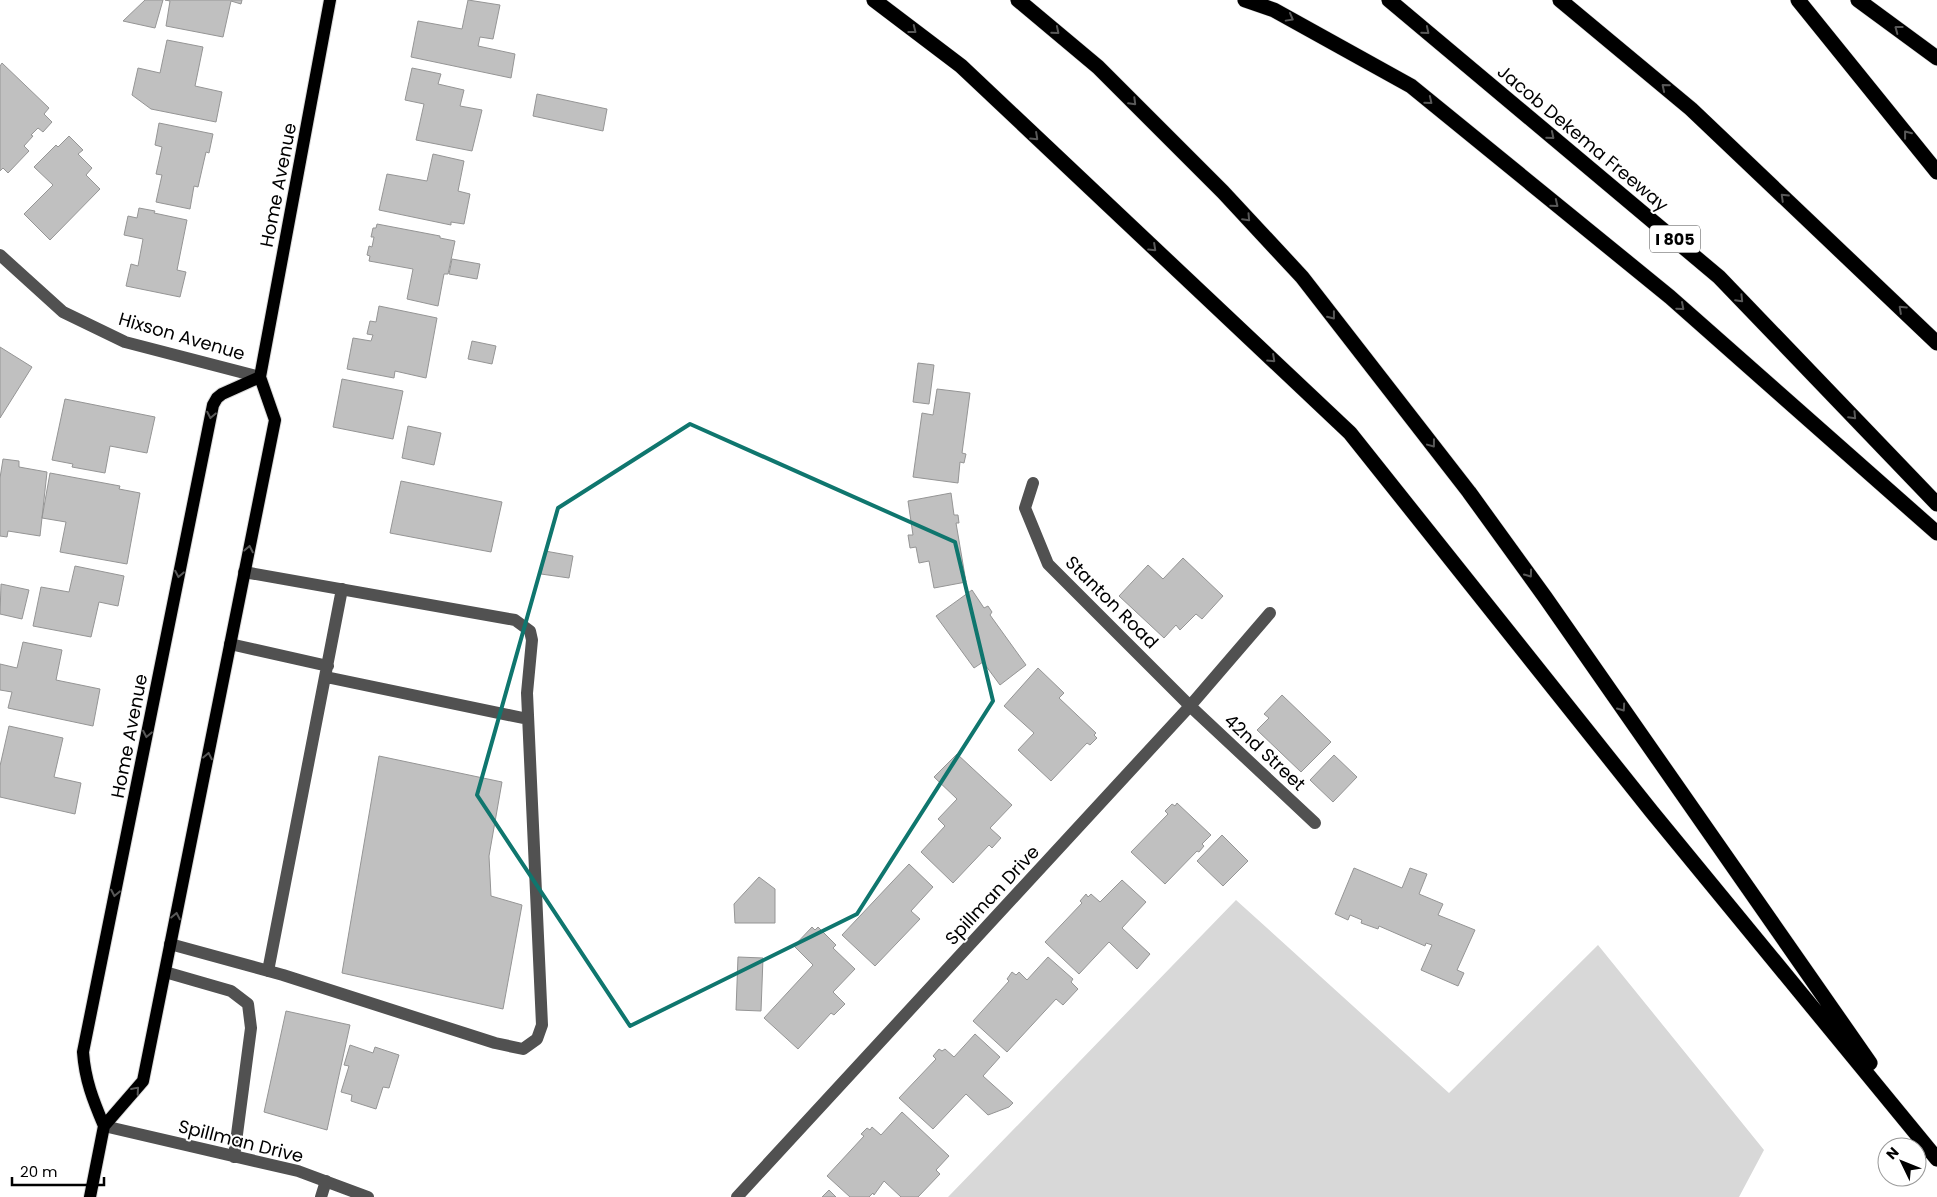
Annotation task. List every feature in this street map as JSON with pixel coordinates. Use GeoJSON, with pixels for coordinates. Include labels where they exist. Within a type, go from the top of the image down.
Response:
{"type":"FeatureCollection","features":[{"type":"Feature","properties":{"kind":"highway"},"geometry":{"type":"LineString","coordinates":[[874,0],[960,66],[1350,433],[1652,812],[1937,1158]]}},
{"type":"Feature","properties":{"kind":"highway"},"geometry":{"type":"LineString","coordinates":[[1018,0],[1098,67],[1223,192],[1302,278],[1469,492],[1545,597],[1937,1158]]}},
{"type":"Feature","properties":{"kind":"highway"},"geometry":{"type":"LineString","coordinates":[[1245,0],[1274,10],[1411,86],[1670,297],[1937,533]]}},
{"type":"Feature","properties":{"kind":"highway","name":"Jacob Dekema Freeway"},"geometry":{"type":"LineString","coordinates":[[1389,0],[1719,277],[1937,504]]}},
{"type":"Feature","properties":{"kind":"highway"},"geometry":{"type":"LineString","coordinates":[[1560,0],[1691,109],[1937,343]]}},
{"type":"Feature","properties":{"kind":"highway"},"geometry":{"type":"LineString","coordinates":[[1798,0],[1937,172]]}},
{"type":"Feature","properties":{"kind":"highway"},"geometry":{"type":"LineString","coordinates":[[1858,0],[1937,58]]}},
{"type":"Feature","properties":{"kind":"main road","name":"Home Avenue"},"geometry":{"type":"LineString","coordinates":[[90,1197],[104,1126],[143,1081],[165,972],[275,420],[260,377],[330,0]]}},
{"type":"Feature","properties":{"kind":"main road","name":"Home Avenue"},"geometry":{"type":"LineString","coordinates":[[104,1126],[89,1091],[84,1072],[83,1052],[214,405],[217,398],[227,391],[260,377]]}},
{"type":"Feature","properties":{"kind":"street","name":"Hixson Avenue"},"geometry":{"type":"LineString","coordinates":[[0,255],[63,312],[125,342],[260,377]]}},
{"type":"Feature","properties":{"kind":"street","name":"Stanton Road"},"geometry":{"type":"LineString","coordinates":[[1033,483],[1024,508],[1048,564],[1190,706]]}},
{"type":"Feature","properties":{"kind":"street"},"geometry":{"type":"LineString","coordinates":[[170,944],[268,971],[495,1043],[523,1049],[536,1038],[542,1025],[527,693],[532,640],[530,631],[515,620],[244,572]]}},
{"type":"Feature","properties":{"kind":"street"},"geometry":{"type":"LineString","coordinates":[[268,971],[342,589]]}},
{"type":"Feature","properties":{"kind":"street","name":"Spillman Drive"},"geometry":{"type":"LineString","coordinates":[[737,1197],[1190,706],[1270,613]]}},
{"type":"Feature","properties":{"kind":"street"},"geometry":{"type":"LineString","coordinates":[[230,644],[327,672],[528,719]]}},
{"type":"Feature","properties":{"kind":"street","name":"42nd Street"},"geometry":{"type":"LineString","coordinates":[[1190,706],[1315,823]]}},
{"type":"Feature","properties":{"kind":"street"},"geometry":{"type":"LineString","coordinates":[[165,972],[231,991],[248,1004],[251,1028],[234,1157]]}},
{"type":"Feature","properties":{"kind":"street","name":"Spillman Drive"},"geometry":{"type":"LineString","coordinates":[[104,1126],[298,1172],[368,1197]]}},
{"type":"Feature","properties":{"kind":"street"},"geometry":{"type":"LineString","coordinates":[[321,1197],[326,1182]]}},
{"type":"Feature","properties":{"kind":"highlighted area"},"geometry":{"type":"Polygon","coordinates":[[[690,424],[955,542],[993,701],[857,914],[630,1026],[477,795],[558,508],[690,424]]]}},
{"type":"Feature","properties":{"kind":"shaded area"},"geometry":{"type":"Polygon","coordinates":[[[1236,900],[1449,1093],[1598,945],[1764,1150],[1739,1197],[948,1197],[1236,900]]]}},
{"type":"Feature","properties":{"kind":"building"},"geometry":{"type":"Polygon","coordinates":[[[145,0],[163,0],[155,28],[123,21],[145,0]]]}},
{"type":"Feature","properties":{"kind":"building"},"geometry":{"type":"Polygon","coordinates":[[[165,0],[242,0],[241,4],[231,1],[223,37],[166,26],[170,1],[165,0]]]}},
{"type":"Feature","properties":{"kind":"building"},"geometry":{"type":"Polygon","coordinates":[[[468,0],[500,5],[493,39],[480,37],[478,46],[515,54],[511,78],[411,57],[418,21],[462,29],[468,0]]]}},
{"type":"Feature","properties":{"kind":"building"},"geometry":{"type":"Polygon","coordinates":[[[167,40],[203,47],[195,86],[222,92],[216,122],[151,109],[132,95],[138,68],[160,73],[167,40]]]}},
{"type":"Feature","properties":{"kind":"building"},"geometry":{"type":"Polygon","coordinates":[[[2,63],[49,108],[44,114],[52,122],[43,132],[38,128],[31,135],[33,136],[24,146],[29,151],[8,173],[3,168],[0,171],[0,66],[2,63]]]}},
{"type":"Feature","properties":{"kind":"building"},"geometry":{"type":"Polygon","coordinates":[[[412,68],[441,74],[438,84],[464,90],[460,106],[482,110],[472,151],[416,140],[424,104],[405,100],[412,68]]]}},
{"type":"Feature","properties":{"kind":"building"},"geometry":{"type":"Polygon","coordinates":[[[537,94],[607,109],[603,131],[533,116],[537,94]]]}},
{"type":"Feature","properties":{"kind":"building"},"geometry":{"type":"Polygon","coordinates":[[[159,123],[213,134],[209,153],[206,152],[198,187],[194,186],[190,209],[156,202],[162,175],[156,174],[162,147],[155,145],[159,123]]]}},
{"type":"Feature","properties":{"kind":"building"},"geometry":{"type":"Polygon","coordinates":[[[69,136],[83,150],[78,154],[92,168],[86,175],[100,189],[50,240],[24,214],[53,185],[34,167],[56,145],[58,147],[69,136]]]}},
{"type":"Feature","properties":{"kind":"building"},"geometry":{"type":"Polygon","coordinates":[[[433,154],[464,161],[458,191],[470,194],[464,224],[451,222],[451,225],[379,210],[387,174],[427,181],[433,154]]]}},
{"type":"Feature","properties":{"kind":"building"},"geometry":{"type":"Polygon","coordinates":[[[139,208],[187,220],[177,270],[186,272],[180,297],[126,286],[131,264],[138,266],[143,239],[124,235],[128,216],[137,218],[139,208]]]}},
{"type":"Feature","properties":{"kind":"building"},"geometry":{"type":"Polygon","coordinates":[[[377,224],[440,236],[440,238],[455,241],[448,274],[444,274],[438,306],[407,299],[413,269],[369,261],[370,256],[367,255],[369,246],[372,247],[374,237],[371,237],[373,228],[376,228],[377,224]]]}},
{"type":"Feature","properties":{"kind":"building"},"geometry":{"type":"Polygon","coordinates":[[[452,259],[480,264],[477,279],[449,274],[452,259]]]}},
{"type":"Feature","properties":{"kind":"building"},"geometry":{"type":"Polygon","coordinates":[[[379,306],[437,318],[426,378],[395,371],[394,378],[347,369],[353,338],[371,341],[373,335],[367,334],[370,321],[376,322],[379,306]]]}},
{"type":"Feature","properties":{"kind":"building"},"geometry":{"type":"Polygon","coordinates":[[[472,341],[496,346],[492,364],[468,359],[472,341]]]}},
{"type":"Feature","properties":{"kind":"building"},"geometry":{"type":"Polygon","coordinates":[[[0,347],[32,367],[0,418],[0,347]]]}},
{"type":"Feature","properties":{"kind":"building"},"geometry":{"type":"Polygon","coordinates":[[[918,363],[934,365],[929,404],[913,402],[918,363]]]}},
{"type":"Feature","properties":{"kind":"building"},"geometry":{"type":"Polygon","coordinates":[[[342,379],[403,391],[393,439],[333,427],[342,379]]]}},
{"type":"Feature","properties":{"kind":"building"},"geometry":{"type":"Polygon","coordinates":[[[937,389],[970,393],[962,453],[966,454],[964,463],[960,462],[958,483],[913,477],[922,413],[933,415],[937,389]]]}},
{"type":"Feature","properties":{"kind":"building"},"geometry":{"type":"Polygon","coordinates":[[[65,399],[155,417],[147,453],[110,446],[105,473],[72,467],[73,464],[52,460],[65,399]]]}},
{"type":"Feature","properties":{"kind":"building"},"geometry":{"type":"Polygon","coordinates":[[[408,426],[441,433],[434,465],[402,458],[408,426]]]}},
{"type":"Feature","properties":{"kind":"building"},"geometry":{"type":"Polygon","coordinates":[[[3,459],[19,461],[19,467],[47,472],[40,536],[8,531],[7,537],[0,536],[0,478],[3,459]]]}},
{"type":"Feature","properties":{"kind":"building"},"geometry":{"type":"Polygon","coordinates":[[[50,473],[120,486],[119,489],[140,493],[127,564],[60,552],[66,522],[42,518],[50,473]]]}},
{"type":"Feature","properties":{"kind":"building"},"geometry":{"type":"Polygon","coordinates":[[[401,481],[502,502],[491,552],[390,533],[401,481]]]}},
{"type":"Feature","properties":{"kind":"building"},"geometry":{"type":"Polygon","coordinates":[[[951,493],[954,515],[958,515],[959,523],[956,523],[966,582],[934,588],[929,561],[919,563],[916,547],[910,548],[908,535],[913,535],[908,501],[951,493]]]}},
{"type":"Feature","properties":{"kind":"building"},"geometry":{"type":"Polygon","coordinates":[[[545,551],[573,556],[569,578],[541,574],[545,551]]]}},
{"type":"Feature","properties":{"kind":"building"},"geometry":{"type":"Polygon","coordinates":[[[1183,558],[1223,596],[1202,619],[1196,614],[1180,630],[1176,625],[1164,638],[1119,596],[1148,565],[1163,579],[1183,558]]]}},
{"type":"Feature","properties":{"kind":"building"},"geometry":{"type":"Polygon","coordinates":[[[75,566],[124,576],[118,606],[99,602],[91,637],[33,626],[41,587],[69,592],[75,566]]]}},
{"type":"Feature","properties":{"kind":"building"},"geometry":{"type":"Polygon","coordinates":[[[1,584],[29,590],[22,619],[0,614],[1,584]]]}},
{"type":"Feature","properties":{"kind":"building"},"geometry":{"type":"Polygon","coordinates":[[[972,590],[984,608],[988,606],[992,612],[990,615],[1026,665],[1000,685],[983,662],[974,668],[936,616],[972,590]]]}},
{"type":"Feature","properties":{"kind":"building"},"geometry":{"type":"Polygon","coordinates":[[[23,642],[62,650],[56,680],[100,689],[93,726],[8,708],[12,692],[0,690],[0,664],[17,668],[23,642]]]}},
{"type":"Feature","properties":{"kind":"building"},"geometry":{"type":"Polygon","coordinates":[[[1038,668],[1064,693],[1059,698],[1096,733],[1094,735],[1097,738],[1090,745],[1087,743],[1051,781],[1018,750],[1034,733],[1004,706],[1038,668]]]}},
{"type":"Feature","properties":{"kind":"building"},"geometry":{"type":"Polygon","coordinates":[[[1282,695],[1331,742],[1301,772],[1257,730],[1269,718],[1264,714],[1282,695]]]}},
{"type":"Feature","properties":{"kind":"building"},"geometry":{"type":"Polygon","coordinates":[[[9,726],[63,738],[54,777],[81,783],[75,814],[0,797],[0,766],[9,726]]]}},
{"type":"Feature","properties":{"kind":"building"},"geometry":{"type":"Polygon","coordinates":[[[957,754],[1012,805],[990,828],[1001,838],[992,848],[989,845],[953,883],[921,852],[945,826],[938,819],[957,799],[934,777],[957,754]]]}},
{"type":"Feature","properties":{"kind":"building"},"geometry":{"type":"Polygon","coordinates":[[[1334,755],[1357,777],[1333,802],[1310,780],[1334,755]]]}},
{"type":"Feature","properties":{"kind":"building"},"geometry":{"type":"Polygon","coordinates":[[[379,756],[502,782],[489,856],[491,896],[522,905],[503,1009],[342,973],[379,756]]]}},
{"type":"Feature","properties":{"kind":"building"},"geometry":{"type":"Polygon","coordinates":[[[1177,803],[1211,835],[1202,844],[1204,846],[1199,852],[1197,851],[1165,884],[1131,852],[1168,814],[1165,811],[1172,804],[1175,806],[1177,803]]]}},
{"type":"Feature","properties":{"kind":"building"},"geometry":{"type":"Polygon","coordinates":[[[1222,835],[1248,861],[1223,886],[1197,861],[1222,835]]]}},
{"type":"Feature","properties":{"kind":"building"},"geometry":{"type":"Polygon","coordinates":[[[909,864],[933,887],[911,911],[920,919],[875,966],[842,935],[909,864]]]}},
{"type":"Feature","properties":{"kind":"building"},"geometry":{"type":"Polygon","coordinates":[[[1354,868],[1402,888],[1410,868],[1427,874],[1419,894],[1443,904],[1438,915],[1475,930],[1457,970],[1464,973],[1458,986],[1421,970],[1432,945],[1426,943],[1425,946],[1379,926],[1378,929],[1361,923],[1362,920],[1350,915],[1348,920],[1335,914],[1354,868]]]}},
{"type":"Feature","properties":{"kind":"building"},"geometry":{"type":"Polygon","coordinates":[[[759,877],[775,889],[775,923],[735,923],[734,904],[759,877]]]}},
{"type":"Feature","properties":{"kind":"building"},"geometry":{"type":"Polygon","coordinates":[[[1122,880],[1146,902],[1122,928],[1150,954],[1137,969],[1109,942],[1079,974],[1045,942],[1082,903],[1080,901],[1086,894],[1088,897],[1091,894],[1100,902],[1122,880]]]}},
{"type":"Feature","properties":{"kind":"building"},"geometry":{"type":"Polygon","coordinates":[[[812,927],[815,930],[818,927],[836,945],[833,948],[855,969],[833,992],[845,1004],[834,1015],[831,1013],[798,1049],[764,1018],[813,965],[794,946],[812,927]]]}},
{"type":"Feature","properties":{"kind":"building"},"geometry":{"type":"Polygon","coordinates":[[[738,957],[763,958],[761,1011],[736,1010],[738,957]]]}},
{"type":"Feature","properties":{"kind":"building"},"geometry":{"type":"Polygon","coordinates":[[[1048,957],[1073,979],[1071,982],[1078,989],[1063,1005],[1056,999],[1007,1052],[973,1021],[1009,981],[1007,979],[1012,972],[1016,975],[1019,972],[1027,980],[1048,957]]]}},
{"type":"Feature","properties":{"kind":"building"},"geometry":{"type":"Polygon","coordinates":[[[286,1011],[350,1025],[327,1130],[264,1112],[286,1011]]]}},
{"type":"Feature","properties":{"kind":"building"},"geometry":{"type":"Polygon","coordinates":[[[975,1034],[1000,1057],[983,1076],[1013,1103],[1009,1107],[988,1115],[966,1094],[933,1129],[899,1098],[936,1059],[933,1056],[939,1049],[942,1051],[945,1049],[954,1057],[975,1034]]]}},
{"type":"Feature","properties":{"kind":"building"},"geometry":{"type":"Polygon","coordinates":[[[350,1045],[373,1053],[375,1047],[399,1055],[389,1088],[383,1087],[376,1109],[351,1101],[352,1095],[341,1092],[349,1066],[344,1065],[350,1045]]]}},
{"type":"Feature","properties":{"kind":"building"},"geometry":{"type":"Polygon","coordinates":[[[902,1112],[949,1156],[936,1170],[940,1174],[918,1197],[901,1197],[884,1181],[874,1195],[873,1193],[869,1197],[850,1197],[827,1176],[864,1136],[861,1134],[867,1128],[870,1130],[872,1127],[881,1135],[902,1112]]]}},
{"type":"Feature","properties":{"kind":"building"},"geometry":{"type":"Polygon","coordinates":[[[829,1190],[836,1197],[822,1197],[829,1190]]]}}]}
